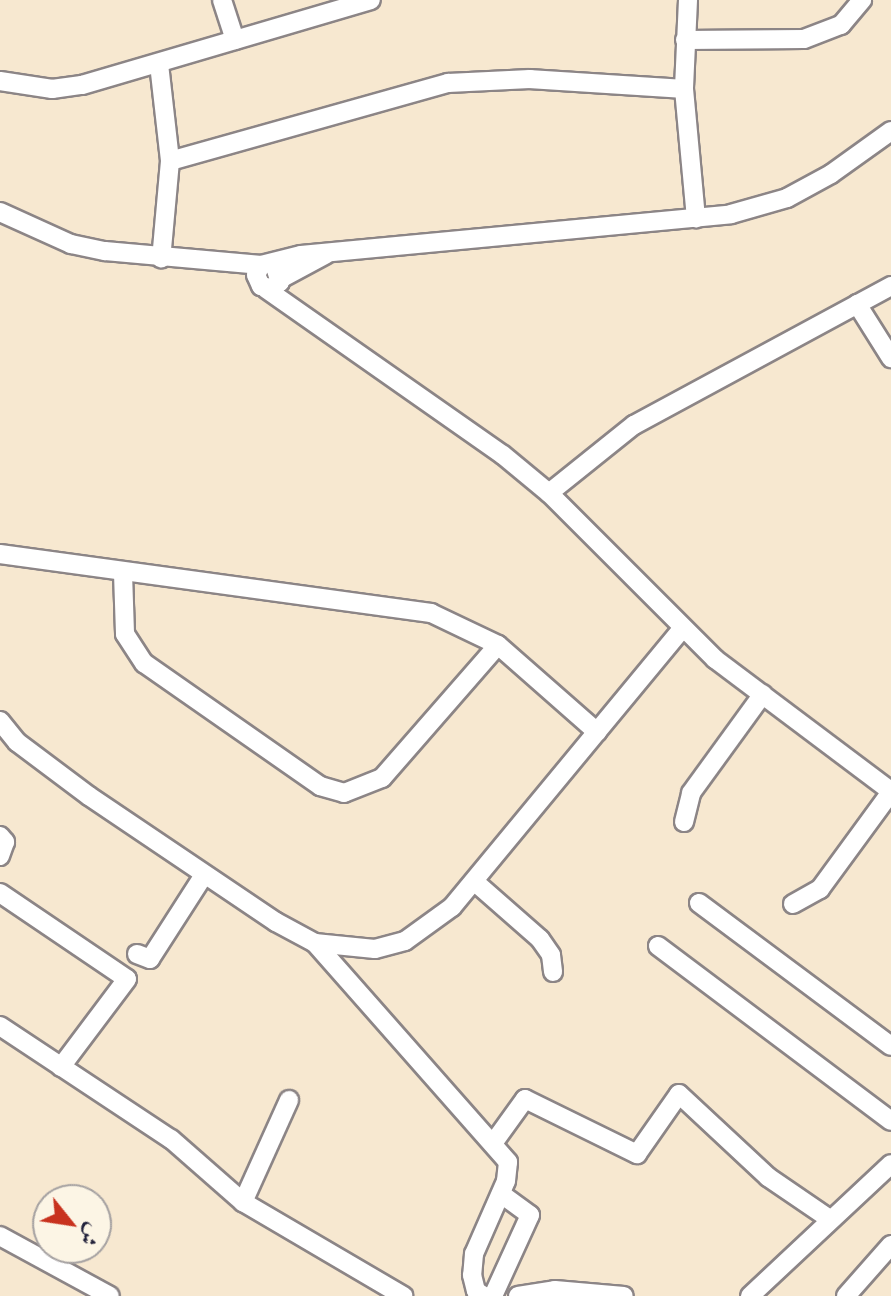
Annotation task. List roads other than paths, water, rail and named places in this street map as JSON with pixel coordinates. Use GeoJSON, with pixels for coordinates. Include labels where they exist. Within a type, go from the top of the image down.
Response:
{"type":"FeatureCollection","features":[{"type":"Feature","properties":{"kind":"street"},"geometry":{"type":"LineString","coordinates":[[222,0],[235,40]]}},
{"type":"Feature","properties":{"kind":"street"},"geometry":{"type":"LineString","coordinates":[[0,81],[52,89],[159,64],[235,40],[326,5],[371,0]]}},
{"type":"Feature","properties":{"kind":"street"},"geometry":{"type":"LineString","coordinates":[[688,0],[684,89],[696,218]]}},
{"type":"Feature","properties":{"kind":"street"},"geometry":{"type":"LineString","coordinates":[[685,40],[804,39],[841,25],[862,0]]}},
{"type":"Feature","properties":{"kind":"street"},"geometry":{"type":"LineString","coordinates":[[159,64],[170,161],[161,259]]}},
{"type":"Feature","properties":{"kind":"street"},"geometry":{"type":"LineString","coordinates":[[170,161],[448,83],[530,79],[684,89]]}},
{"type":"Feature","properties":{"kind":"street"},"geometry":{"type":"LineString","coordinates":[[0,212],[71,244],[270,276],[328,253],[696,218],[787,198],[831,174],[891,131]]}},
{"type":"Feature","properties":{"kind":"street"},"geometry":{"type":"LineString","coordinates":[[270,276],[327,333],[549,493],[682,629],[891,792],[820,889],[793,904]]}},
{"type":"Feature","properties":{"kind":"street"},"geometry":{"type":"LineString","coordinates":[[549,493],[634,425],[891,286]]}},
{"type":"Feature","properties":{"kind":"street"},"geometry":{"type":"LineString","coordinates":[[857,304],[891,358]]}},
{"type":"Feature","properties":{"kind":"street"},"geometry":{"type":"LineString","coordinates":[[0,554],[123,573],[404,606],[431,613],[498,645],[597,732]]}},
{"type":"Feature","properties":{"kind":"street"},"geometry":{"type":"LineString","coordinates":[[123,573],[125,634],[144,663],[320,786],[344,793],[382,778],[498,645]]}},
{"type":"Feature","properties":{"kind":"street"},"geometry":{"type":"LineString","coordinates":[[315,943],[355,951],[405,941],[430,927],[475,882],[682,629]]}},
{"type":"Feature","properties":{"kind":"street"},"geometry":{"type":"LineString","coordinates":[[684,822],[691,793],[763,694]]}},
{"type":"Feature","properties":{"kind":"street"},"geometry":{"type":"LineString","coordinates":[[0,721],[17,742],[77,787],[204,875],[315,943],[494,1142],[508,1162],[501,1194],[474,1254],[472,1275],[476,1291],[484,1296]]}},
{"type":"Feature","properties":{"kind":"street"},"geometry":{"type":"LineString","coordinates":[[0,836],[5,842],[0,856]]}},
{"type":"Feature","properties":{"kind":"street"},"geometry":{"type":"LineString","coordinates":[[61,1067],[204,875]]}},
{"type":"Feature","properties":{"kind":"street"},"geometry":{"type":"LineString","coordinates":[[475,882],[540,939],[551,955],[553,972]]}},
{"type":"Feature","properties":{"kind":"street"},"geometry":{"type":"LineString","coordinates":[[0,893],[127,979]]}},
{"type":"Feature","properties":{"kind":"street"},"geometry":{"type":"LineString","coordinates":[[699,903],[891,1046]]}},
{"type":"Feature","properties":{"kind":"street"},"geometry":{"type":"LineString","coordinates":[[658,946],[891,1121]]}},
{"type":"Feature","properties":{"kind":"street"},"geometry":{"type":"LineString","coordinates":[[0,1026],[171,1139],[243,1202],[403,1296]]}},
{"type":"Feature","properties":{"kind":"street"},"geometry":{"type":"LineString","coordinates":[[494,1142],[525,1099],[637,1154],[679,1094],[771,1180],[828,1218]]}},
{"type":"Feature","properties":{"kind":"street"},"geometry":{"type":"LineString","coordinates":[[243,1202],[289,1100]]}},
{"type":"Feature","properties":{"kind":"street"},"geometry":{"type":"LineString","coordinates":[[750,1296],[828,1218],[891,1164]]}},
{"type":"Feature","properties":{"kind":"street"},"geometry":{"type":"LineString","coordinates":[[493,1296],[530,1221],[530,1215],[501,1194]]}},
{"type":"Feature","properties":{"kind":"street"},"geometry":{"type":"LineString","coordinates":[[0,1236],[110,1296]]}},
{"type":"Feature","properties":{"kind":"street"},"geometry":{"type":"LineString","coordinates":[[846,1296],[891,1245]]}},
{"type":"Feature","properties":{"kind":"street"},"geometry":{"type":"LineString","coordinates":[[518,1296],[555,1290],[624,1296]]}}]}
